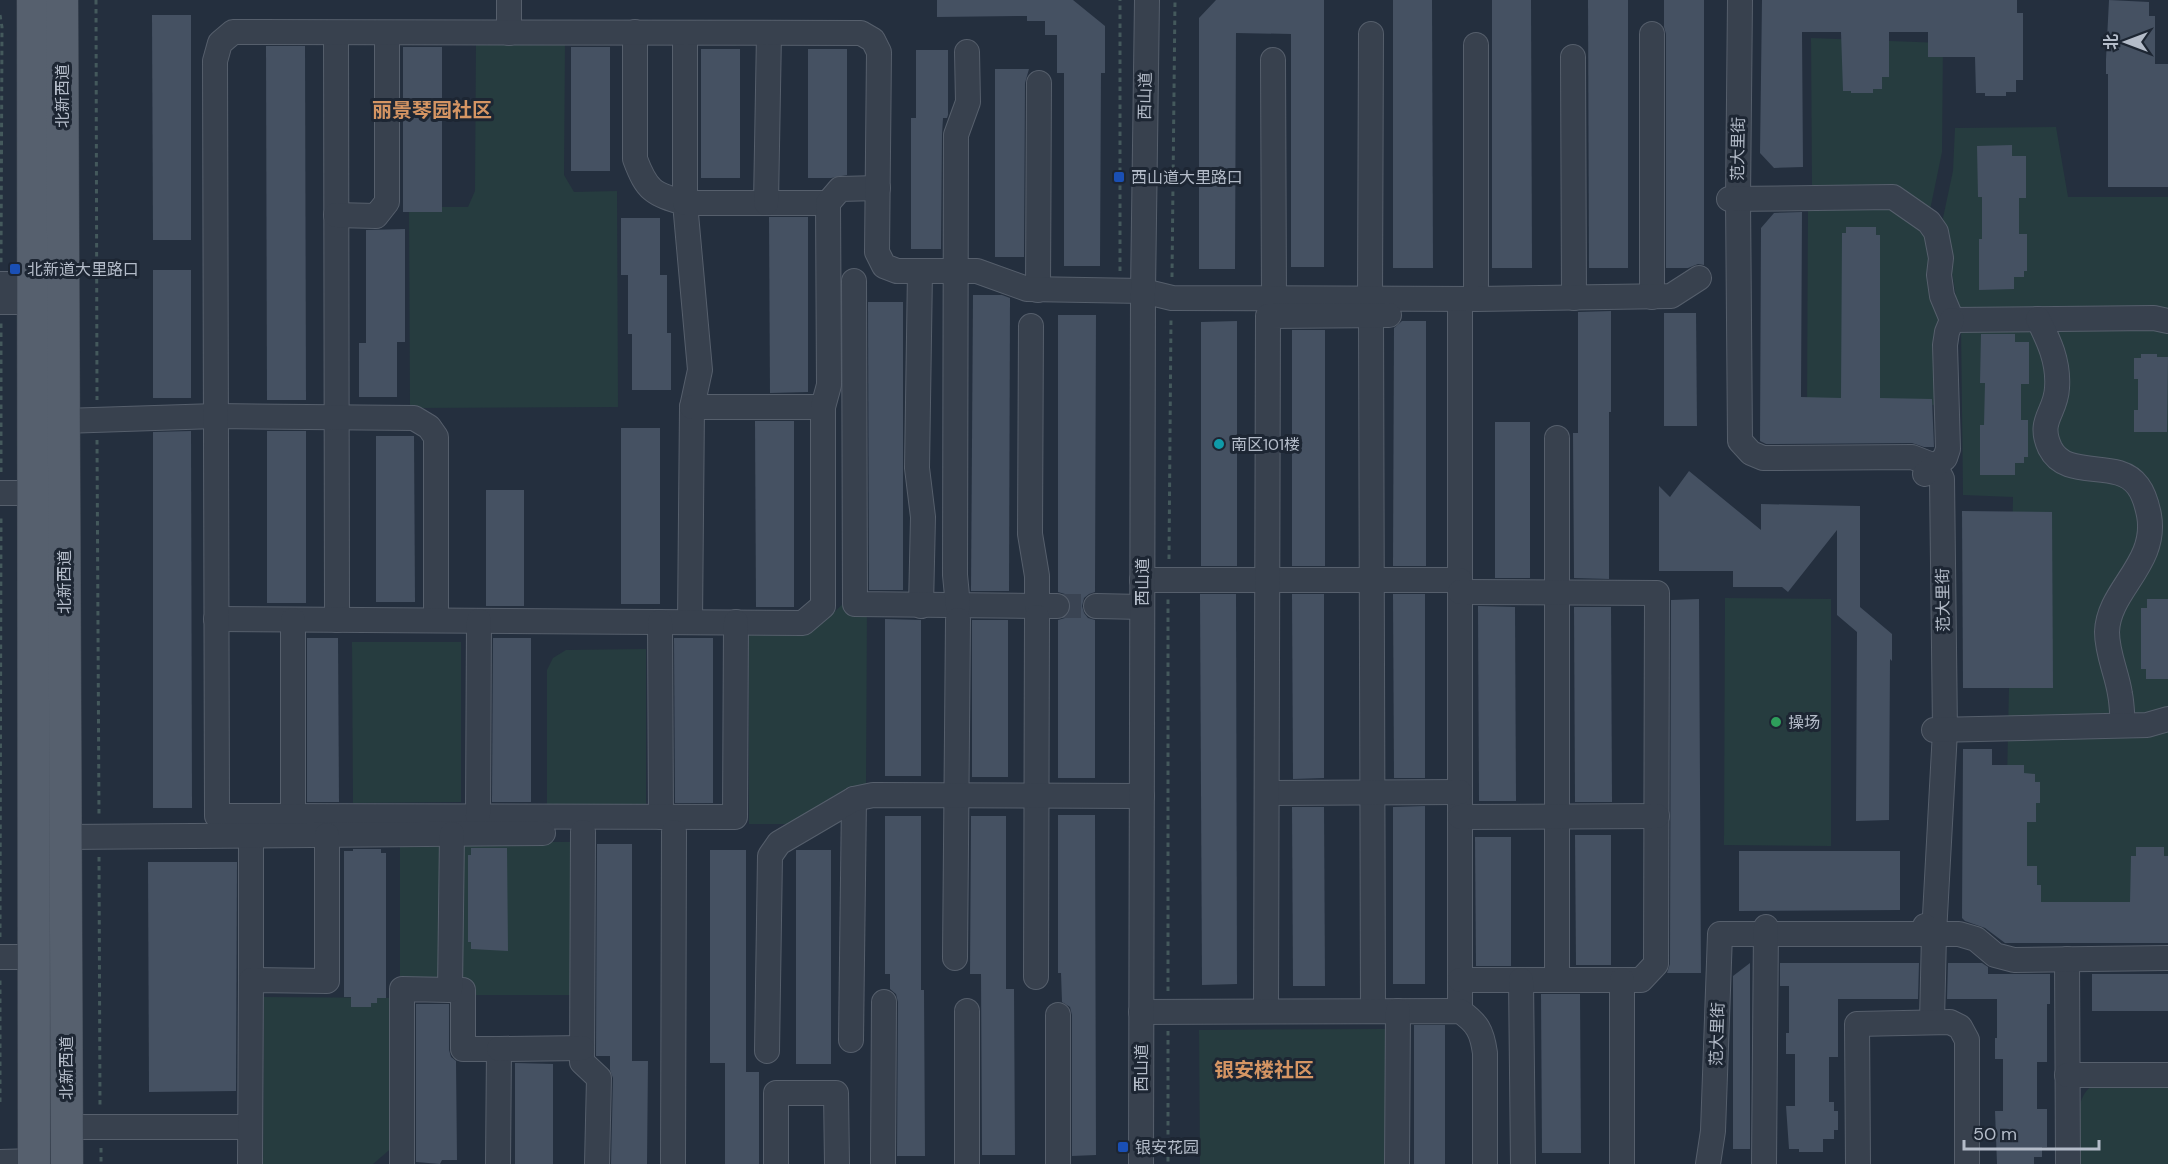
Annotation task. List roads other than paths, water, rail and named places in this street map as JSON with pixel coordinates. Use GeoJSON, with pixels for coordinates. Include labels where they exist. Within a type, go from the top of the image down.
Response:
{"type":"FeatureCollection","features":[{"type":"Feature","properties":{"kind":"main road","name":"北新西道"},"geometry":{"type":"LineString","coordinates":[[33,0],[34,1163]]}},
{"type":"Feature","properties":{"kind":"main road","name":"北新西道"},"geometry":{"type":"LineString","coordinates":[[62,0],[67,1164]]}},
{"type":"Feature","properties":{"kind":"street"},"geometry":{"type":"LineString","coordinates":[[509,0],[509,33]]}},
{"type":"Feature","properties":{"kind":"street","name":"西山道"},"geometry":{"type":"LineString","coordinates":[[1141,1164],[1146,0]]}},
{"type":"Feature","properties":{"kind":"street","name":"范大里街"},"geometry":{"type":"LineString","coordinates":[[1731,0],[1734,199]]}},
{"type":"Feature","properties":{"kind":"street","name":"范大里街"},"geometry":{"type":"LineString","coordinates":[[1740,0],[1734,199],[1730,436],[1732,447],[1742,460],[1755,465],[1909,466],[1930,470],[1940,731],[1930,930]]}},
{"type":"Feature","properties":{"kind":"street"},"geometry":{"type":"LineString","coordinates":[[674,827],[478,816],[217,816],[214,61],[220,43],[233,32],[861,33],[873,40],[879,52],[878,252],[884,266],[897,271],[976,271],[1027,290],[1143,291],[1172,298],[1274,299],[1371,307]]}},
{"type":"Feature","properties":{"kind":"street"},"geometry":{"type":"LineString","coordinates":[[635,32],[635,159],[642,178],[658,196],[685,203],[828,203]]}},
{"type":"Feature","properties":{"kind":"street"},"geometry":{"type":"LineString","coordinates":[[336,33],[337,620]]}},
{"type":"Feature","properties":{"kind":"street"},"geometry":{"type":"LineString","coordinates":[[336,215],[376,216],[387,202],[387,33]]}},
{"type":"Feature","properties":{"kind":"street"},"geometry":{"type":"LineString","coordinates":[[685,33],[685,203],[700,370],[692,407],[690,622]]}},
{"type":"Feature","properties":{"kind":"street"},"geometry":{"type":"LineString","coordinates":[[766,203],[769,33]]}},
{"type":"Feature","properties":{"kind":"street"},"geometry":{"type":"LineString","coordinates":[[1371,34],[1373,1011]]}},
{"type":"Feature","properties":{"kind":"street"},"geometry":{"type":"LineString","coordinates":[[1652,34],[1652,297]]}},
{"type":"Feature","properties":{"kind":"street"},"geometry":{"type":"LineString","coordinates":[[1460,1011],[1460,586],[1465,304],[1476,45]]}},
{"type":"Feature","properties":{"kind":"street"},"geometry":{"type":"LineString","coordinates":[[956,958],[958,613],[955,575],[956,135],[968,102],[967,52]]}},
{"type":"Feature","properties":{"kind":"street"},"geometry":{"type":"LineString","coordinates":[[1574,57],[1574,298]]}},
{"type":"Feature","properties":{"kind":"street"},"geometry":{"type":"LineString","coordinates":[[1273,60],[1274,299]]}},
{"type":"Feature","properties":{"kind":"street"},"geometry":{"type":"LineString","coordinates":[[1038,290],[1039,83]]}},
{"type":"Feature","properties":{"kind":"street"},"geometry":{"type":"LineString","coordinates":[[216,619],[803,622],[823,606],[823,407],[829,386],[828,203],[840,189],[878,188]]}},
{"type":"Feature","properties":{"kind":"street"},"geometry":{"type":"LineString","coordinates":[[1734,199],[1893,197],[1929,222],[1936,232],[1941,258],[1939,275],[1942,296],[1952,320],[1945,345],[1947,448],[1945,458],[1930,470]]}},
{"type":"Feature","properties":{"kind":"street"},"geometry":{"type":"LineString","coordinates":[[920,271],[917,468],[923,517],[921,606]]}},
{"type":"Feature","properties":{"kind":"street"},"geometry":{"type":"LineString","coordinates":[[1266,1011],[1268,316],[1371,307],[1574,298],[1671,297],[1699,278]]}},
{"type":"Feature","properties":{"kind":"street"},"geometry":{"type":"LineString","coordinates":[[854,281],[855,604],[921,606],[958,613],[1044,610]]}},
{"type":"Feature","properties":{"kind":"street"},"geometry":{"type":"LineString","coordinates":[[1,293],[33,293]]}},
{"type":"Feature","properties":{"kind":"street"},"geometry":{"type":"LineString","coordinates":[[1952,320],[2154,318],[2168,321]]}},
{"type":"Feature","properties":{"kind":"street"},"geometry":{"type":"LineString","coordinates":[[2038,319],[2052,346],[2057,369],[2057,389],[2053,406],[2046,418],[2045,433],[2051,450],[2062,461],[2076,466],[2107,469],[2125,474],[2138,485],[2160,526],[2110,614],[2107,630],[2108,651],[2120,694],[2122,725]]}},
{"type":"Feature","properties":{"kind":"street"},"geometry":{"type":"LineString","coordinates":[[1031,326],[1030,534],[1044,610],[1037,797],[1036,977]]}},
{"type":"Feature","properties":{"kind":"street"},"geometry":{"type":"LineString","coordinates":[[692,407],[823,407]]}},
{"type":"Feature","properties":{"kind":"street"},"geometry":{"type":"LineString","coordinates":[[63,421],[216,416],[414,418],[429,427],[436,437],[436,620]]}},
{"type":"Feature","properties":{"kind":"street"},"geometry":{"type":"LineString","coordinates":[[1557,438],[1557,980]]}},
{"type":"Feature","properties":{"kind":"street"},"geometry":{"type":"LineString","coordinates":[[1,493],[33,493]]}},
{"type":"Feature","properties":{"kind":"street"},"geometry":{"type":"LineString","coordinates":[[1142,580],[1373,580],[1557,592],[1658,593],[1656,964],[1641,980],[1460,980]]}},
{"type":"Feature","properties":{"kind":"street"},"geometry":{"type":"LineString","coordinates":[[1096,606],[1142,607]]}},
{"type":"Feature","properties":{"kind":"street"},"geometry":{"type":"LineString","coordinates":[[293,620],[293,816]]}},
{"type":"Feature","properties":{"kind":"street"},"geometry":{"type":"LineString","coordinates":[[478,816],[479,621]]}},
{"type":"Feature","properties":{"kind":"street"},"geometry":{"type":"LineString","coordinates":[[660,622],[674,827],[673,1164]]}},
{"type":"Feature","properties":{"kind":"street"},"geometry":{"type":"LineString","coordinates":[[66,837],[583,832],[674,827],[735,817],[736,622]]}},
{"type":"Feature","properties":{"kind":"street"},"geometry":{"type":"LineString","coordinates":[[1940,731],[2147,725],[2168,719]]}},
{"type":"Feature","properties":{"kind":"street"},"geometry":{"type":"LineString","coordinates":[[1267,793],[1460,792]]}},
{"type":"Feature","properties":{"kind":"street"},"geometry":{"type":"LineString","coordinates":[[767,1051],[770,856],[779,843],[854,799],[873,795],[1142,796]]}},
{"type":"Feature","properties":{"kind":"street"},"geometry":{"type":"LineString","coordinates":[[851,1040],[854,799]]}},
{"type":"Feature","properties":{"kind":"street"},"geometry":{"type":"LineString","coordinates":[[1460,817],[1657,816]]}},
{"type":"Feature","properties":{"kind":"street"},"geometry":{"type":"LineString","coordinates":[[583,832],[582,1062],[598,1078],[597,1164]]}},
{"type":"Feature","properties":{"kind":"street"},"geometry":{"type":"LineString","coordinates":[[450,990],[453,834]]}},
{"type":"Feature","properties":{"kind":"street"},"geometry":{"type":"LineString","coordinates":[[251,980],[327,981],[327,835]]}},
{"type":"Feature","properties":{"kind":"street"},"geometry":{"type":"LineString","coordinates":[[250,1164],[251,836]]}},
{"type":"Feature","properties":{"kind":"street"},"geometry":{"type":"LineString","coordinates":[[1764,1164],[1766,927]]}},
{"type":"Feature","properties":{"kind":"street","name":"范大里街"},"geometry":{"type":"LineString","coordinates":[[1700,1164],[1707,1132],[1713,928],[1930,930]]}},
{"type":"Feature","properties":{"kind":"street"},"geometry":{"type":"LineString","coordinates":[[1932,1022],[1930,930],[1976,939],[1995,955],[2014,960],[2168,958]]}},
{"type":"Feature","properties":{"kind":"street","name":"范大里街"},"geometry":{"type":"LineString","coordinates":[[1708,1164],[1713,1131],[1720,934],[1930,930]]}},
{"type":"Feature","properties":{"kind":"street"},"geometry":{"type":"LineString","coordinates":[[0,957],[34,957]]}},
{"type":"Feature","properties":{"kind":"street"},"geometry":{"type":"LineString","coordinates":[[2067,959],[2068,1164]]}},
{"type":"Feature","properties":{"kind":"street"},"geometry":{"type":"LineString","coordinates":[[1521,980],[1523,1164]]}},
{"type":"Feature","properties":{"kind":"street"},"geometry":{"type":"LineString","coordinates":[[1622,980],[1622,1164]]}},
{"type":"Feature","properties":{"kind":"street"},"geometry":{"type":"LineString","coordinates":[[402,1164],[402,989],[463,990],[463,1049],[582,1048]]}},
{"type":"Feature","properties":{"kind":"street"},"geometry":{"type":"LineString","coordinates":[[884,1002],[884,1164]]}},
{"type":"Feature","properties":{"kind":"street"},"geometry":{"type":"LineString","coordinates":[[967,1011],[967,1164]]}},
{"type":"Feature","properties":{"kind":"street"},"geometry":{"type":"LineString","coordinates":[[1397,1164],[1398,1011]]}},
{"type":"Feature","properties":{"kind":"street"},"geometry":{"type":"LineString","coordinates":[[1141,1012],[1460,1011],[1473,1020],[1483,1037],[1485,1164]]}},
{"type":"Feature","properties":{"kind":"street"},"geometry":{"type":"LineString","coordinates":[[1058,1015],[1058,1164]]}},
{"type":"Feature","properties":{"kind":"street"},"geometry":{"type":"LineString","coordinates":[[1858,1164],[1857,1024],[1932,1022],[1950,1022],[1960,1027],[1967,1040],[1966,1164]]}},
{"type":"Feature","properties":{"kind":"street"},"geometry":{"type":"LineString","coordinates":[[498,1164],[499,1049]]}},
{"type":"Feature","properties":{"kind":"street"},"geometry":{"type":"LineString","coordinates":[[2067,1075],[2168,1075]]}},
{"type":"Feature","properties":{"kind":"street"},"geometry":{"type":"LineString","coordinates":[[776,1164],[776,1093],[837,1093],[837,1164]]}},
{"type":"Feature","properties":{"kind":"street"},"geometry":{"type":"LineString","coordinates":[[66,1127],[250,1126]]}},
{"type":"Feature","properties":{"kind":"street"},"geometry":{"type":"LineString","coordinates":[[0,1162],[34,1163]]}},
{"type":"Feature","properties":{"kind":"tunnel"},"geometry":{"type":"LineString","coordinates":[[1057,606],[1096,606]]}},
{"type":"Feature","properties":{"kind":"place","name":"西山道大里路口"},"geometry":{"type":"Point","coordinates":[1119,177]}},
{"type":"Feature","properties":{"kind":"place","name":"北新道大里路口"},"geometry":{"type":"Point","coordinates":[15,269]}},
{"type":"Feature","properties":{"kind":"place","name":"南区101楼"},"geometry":{"type":"Point","coordinates":[1219,444]}},
{"type":"Feature","properties":{"kind":"place","name":"操场"},"geometry":{"type":"Point","coordinates":[1776,722]}},
{"type":"Feature","properties":{"kind":"place","name":"银安花园"},"geometry":{"type":"Point","coordinates":[1123,1147]}},
{"type":"Feature","properties":{"kind":"district","name":"丽景琴园社区"},"geometry":{"type":"Point","coordinates":[432,110]}},
{"type":"Feature","properties":{"kind":"district","name":"银安楼社区"},"geometry":{"type":"Point","coordinates":[1264,1070]}}]}
